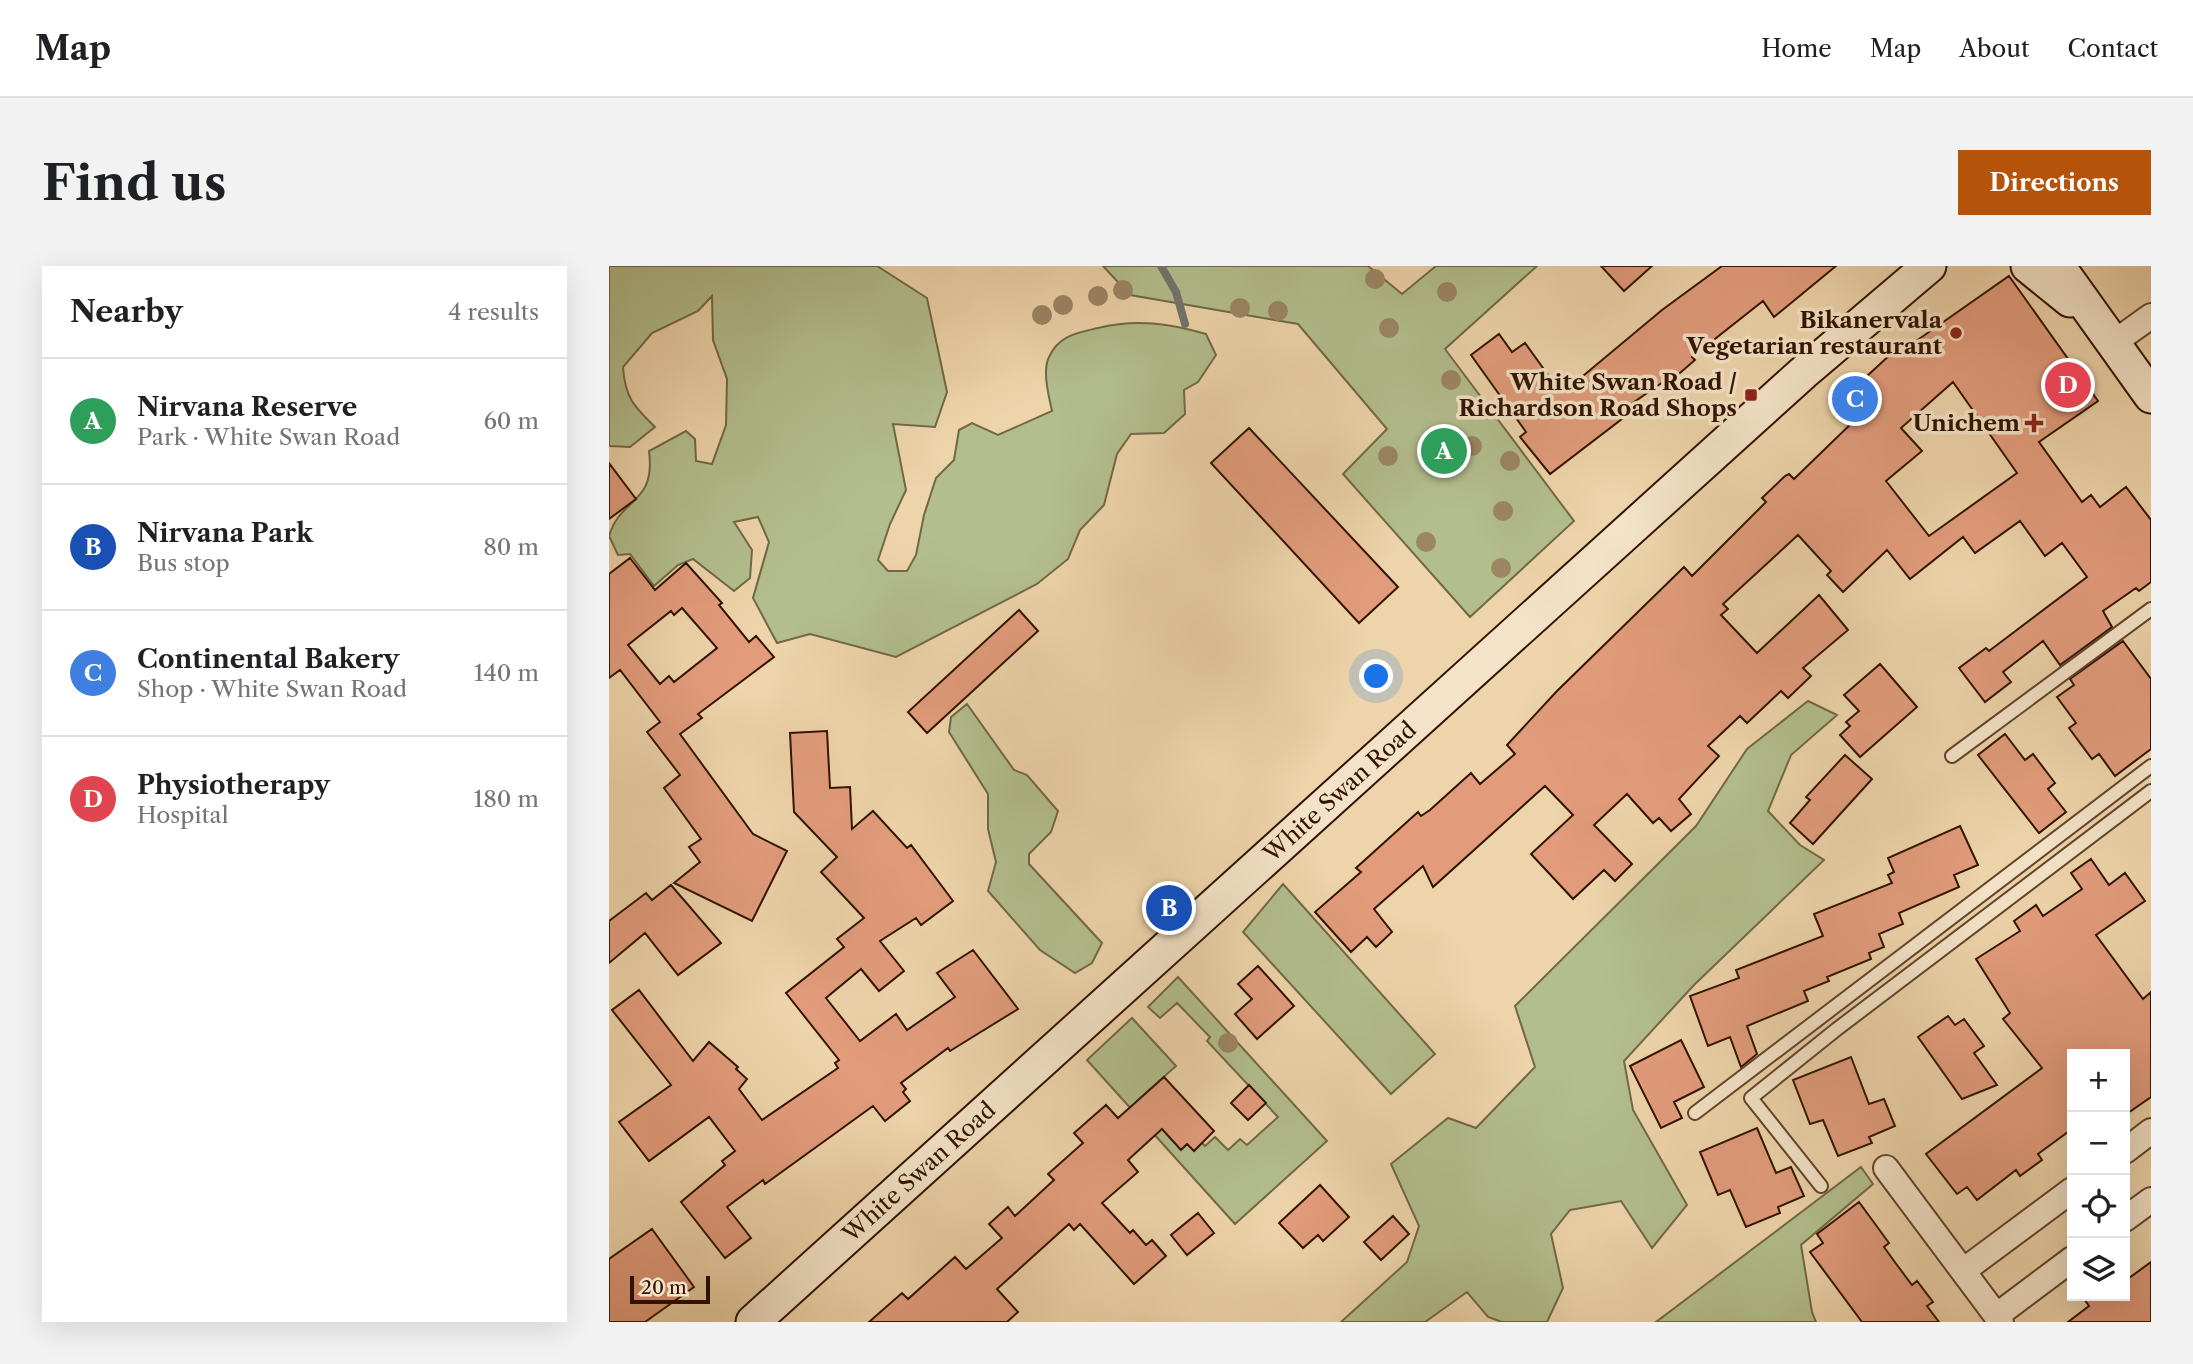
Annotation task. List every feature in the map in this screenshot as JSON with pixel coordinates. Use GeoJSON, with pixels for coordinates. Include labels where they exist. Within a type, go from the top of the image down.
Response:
{"type":"FeatureCollection","features":[{"type":"Feature","properties":{"kind":"main road"},"geometry":{"type":"LineString","coordinates":[[2028,266],[2106,335]]}},
{"type":"Feature","properties":{"kind":"main road"},"geometry":{"type":"LineString","coordinates":[[2058,266],[2151,396]]}},
{"type":"Feature","properties":{"kind":"main road","name":"White Swan Road"},"geometry":{"type":"LineString","coordinates":[[753,1322],[1922,268]]}},
{"type":"Feature","properties":{"kind":"street"},"geometry":{"type":"LineString","coordinates":[[2106,335],[2151,316]]}},
{"type":"Feature","properties":{"kind":"street"},"geometry":{"type":"LineString","coordinates":[[2130,1147],[2151,1131]]}},
{"type":"Feature","properties":{"kind":"street"},"geometry":{"type":"LineString","coordinates":[[1887,1168],[1998,1319],[2067,1263]]}},
{"type":"Feature","properties":{"kind":"street"},"geometry":{"type":"LineString","coordinates":[[1963,1271],[2067,1194]]}},
{"type":"Feature","properties":{"kind":"street"},"geometry":{"type":"LineString","coordinates":[[2130,1215],[2151,1200]]}},
{"type":"Feature","properties":{"kind":"lane"},"geometry":{"type":"LineString","coordinates":[[1952,756],[2151,610]]}},
{"type":"Feature","properties":{"kind":"lane"},"geometry":{"type":"LineString","coordinates":[[1695,1113],[2151,766]]}},
{"type":"Feature","properties":{"kind":"lane"},"geometry":{"type":"LineString","coordinates":[[1821,1186],[1751,1098],[1836,1029],[2151,792]]}},
{"type":"Feature","properties":{"kind":"green space"},"geometry":{"type":"Polygon","coordinates":[[[609,266],[877,266],[927,298],[947,392],[935,427],[893,424],[906,490],[890,524],[878,560],[888,571],[907,571],[916,555],[924,515],[936,478],[954,460],[959,430],[972,423],[998,435],[1052,411],[1046,369],[1049,357],[1063,339],[1112,325],[1152,323],[1206,334],[1216,355],[1198,382],[1184,390],[1185,414],[1164,433],[1131,434],[1117,454],[1104,505],[1080,530],[1068,559],[1037,584],[896,657],[810,634],[777,643],[753,598],[769,542],[758,517],[734,522],[752,550],[750,578],[734,591],[693,559],[678,565],[654,586],[630,554],[618,555],[609,536],[621,513],[643,491],[650,469],[649,451],[686,431],[695,439],[696,461],[712,464],[726,425],[727,379],[713,340],[712,296],[698,311],[652,333],[623,367],[628,394],[655,427],[630,447],[609,446],[609,266]]]}},
{"type":"Feature","properties":{"kind":"green space"},"geometry":{"type":"Polygon","coordinates":[[[1103,266],[1368,266],[1402,294],[1436,266],[1537,266],[1445,349],[1574,521],[1470,617],[1343,474],[1387,429],[1298,324],[1130,295],[1103,266]]]}},
{"type":"Feature","properties":{"kind":"green space"},"geometry":{"type":"Polygon","coordinates":[[[1808,701],[1837,715],[1791,755],[1768,811],[1800,845],[1824,860],[1694,985],[1624,1061],[1633,1110],[1687,1205],[1652,1248],[1621,1201],[1570,1210],[1551,1234],[1563,1288],[1547,1322],[1502,1322],[1488,1317],[1467,1292],[1425,1322],[1341,1322],[1407,1262],[1419,1226],[1391,1164],[1448,1118],[1476,1128],[1535,1067],[1515,1006],[1696,826],[1747,749],[1808,701]]]}},
{"type":"Feature","properties":{"kind":"green space"},"geometry":{"type":"Polygon","coordinates":[[[967,704],[1014,770],[1027,775],[1058,811],[1051,832],[1029,854],[1029,864],[1102,943],[1092,963],[1075,973],[1040,950],[988,891],[996,862],[988,829],[988,794],[949,732],[951,717],[967,704]]]}},
{"type":"Feature","properties":{"kind":"green space"},"geometry":{"type":"Polygon","coordinates":[[[1283,884],[1435,1054],[1391,1094],[1243,932],[1283,884]]]}},
{"type":"Feature","properties":{"kind":"green space"},"geometry":{"type":"Polygon","coordinates":[[[1178,977],[1327,1141],[1235,1224],[1087,1060],[1132,1018],[1176,1066],[1137,1101],[1181,1149],[1187,1144],[1202,1143],[1205,1146],[1215,1137],[1228,1150],[1240,1139],[1247,1145],[1278,1117],[1207,1041],[1210,1037],[1177,1003],[1160,1018],[1148,1007],[1178,977]]]}},
{"type":"Feature","properties":{"kind":"green space"},"geometry":{"type":"Polygon","coordinates":[[[1861,1167],[1873,1184],[1801,1245],[1816,1322],[1656,1322],[1861,1167]]]}},
{"type":"Feature","properties":{"kind":"building"},"geometry":{"type":"Polygon","coordinates":[[[1601,266],[1652,266],[1624,291],[1601,266]]]}},
{"type":"Feature","properties":{"kind":"building"},"geometry":{"type":"Polygon","coordinates":[[[1722,266],[1836,266],[1774,317],[1763,301],[1692,357],[1695,360],[1666,385],[1663,382],[1627,407],[1631,412],[1550,474],[1520,437],[1526,432],[1471,355],[1499,334],[1512,352],[1525,343],[1556,386],[1558,384],[1565,391],[1662,310],[1722,266]]]}},
{"type":"Feature","properties":{"kind":"building"},"geometry":{"type":"Polygon","coordinates":[[[2009,276],[2098,401],[2039,442],[2082,502],[2091,495],[2100,507],[2126,487],[2151,520],[2151,582],[2139,591],[2136,588],[2103,611],[2112,627],[2060,665],[2043,641],[2003,672],[2011,682],[1985,702],[1959,668],[1986,648],[1989,651],[2087,577],[2062,543],[2045,556],[2020,521],[1975,553],[1963,537],[1910,579],[1887,550],[1843,592],[1827,575],[1831,571],[1798,535],[1723,604],[1728,609],[1721,615],[1757,653],[1819,595],[1848,630],[1803,668],[1811,676],[1788,698],[1781,691],[1747,723],[1740,716],[1708,746],[1719,756],[1679,799],[1691,814],[1671,831],[1659,818],[1653,823],[1627,794],[1594,825],[1632,864],[1615,881],[1604,870],[1573,899],[1531,854],[1573,815],[1545,786],[1433,887],[1423,866],[1374,909],[1392,932],[1376,947],[1367,937],[1351,952],[1315,912],[1361,872],[1356,868],[1418,812],[1421,816],[1430,810],[1471,773],[1480,784],[1515,754],[1507,745],[1557,691],[1684,567],[1692,576],[1766,502],[1762,498],[1785,476],[1789,474],[1794,479],[1857,418],[1841,400],[1905,341],[1909,346],[2009,276]],[[1953,382],[1901,428],[1922,451],[1886,481],[1929,536],[2017,473],[1953,382]]]}},
{"type":"Feature","properties":{"kind":"building"},"geometry":{"type":"Polygon","coordinates":[[[1249,428],[1398,587],[1359,623],[1211,463],[1249,428]]]}},
{"type":"Feature","properties":{"kind":"building"},"geometry":{"type":"Polygon","coordinates":[[[609,463],[636,499],[609,519],[609,463]]]}},
{"type":"Feature","properties":{"kind":"building"},"geometry":{"type":"Polygon","coordinates":[[[630,558],[655,590],[686,563],[722,603],[719,605],[749,642],[756,636],[774,657],[698,714],[702,718],[680,734],[753,834],[787,851],[752,921],[674,883],[700,862],[689,847],[701,839],[664,788],[680,775],[647,732],[660,722],[620,670],[609,678],[609,574],[630,558]],[[682,608],[674,615],[671,611],[628,645],[660,684],[669,676],[674,682],[717,648],[682,608]]]}},
{"type":"Feature","properties":{"kind":"building"},"geometry":{"type":"Polygon","coordinates":[[[1019,610],[1038,631],[927,733],[908,712],[1019,610]]]}},
{"type":"Feature","properties":{"kind":"building"},"geometry":{"type":"Polygon","coordinates":[[[2123,641],[2151,679],[2151,749],[2115,776],[2099,754],[2092,759],[2069,728],[2076,723],[2057,697],[2074,685],[2070,679],[2123,641]]]}},
{"type":"Feature","properties":{"kind":"building"},"geometry":{"type":"Polygon","coordinates":[[[1880,664],[1917,707],[1860,757],[1840,735],[1850,726],[1846,722],[1859,711],[1844,695],[1880,664]]]}},
{"type":"Feature","properties":{"kind":"building"},"geometry":{"type":"Polygon","coordinates":[[[827,731],[830,788],[850,787],[852,829],[873,811],[907,848],[911,845],[953,901],[921,925],[916,918],[880,941],[904,971],[879,991],[861,969],[826,998],[860,1041],[896,1014],[907,1030],[955,997],[937,973],[973,950],[1018,1009],[950,1051],[948,1048],[901,1083],[906,1089],[903,1092],[910,1101],[885,1121],[873,1106],[765,1184],[763,1180],[727,1207],[751,1238],[725,1258],[681,1202],[725,1165],[722,1161],[735,1151],[709,1117],[649,1161],[619,1122],[671,1085],[612,1010],[639,990],[693,1061],[709,1042],[738,1067],[736,1069],[747,1079],[739,1089],[762,1120],[838,1068],[835,1063],[839,1060],[786,993],[844,947],[837,939],[864,918],[821,872],[837,857],[794,812],[790,733],[827,731]]]}},
{"type":"Feature","properties":{"kind":"building"},"geometry":{"type":"Polygon","coordinates":[[[2005,734],[2025,760],[2033,754],[2055,783],[2048,789],[2066,812],[2039,833],[1978,755],[2005,734]]]}},
{"type":"Feature","properties":{"kind":"building"},"geometry":{"type":"Polygon","coordinates":[[[1845,755],[1872,779],[1813,844],[1790,823],[1810,800],[1806,797],[1845,755]]]}},
{"type":"Feature","properties":{"kind":"building"},"geometry":{"type":"Polygon","coordinates":[[[1960,826],[1978,865],[1954,875],[1959,887],[1899,913],[1903,924],[1879,934],[1884,947],[1869,953],[1871,959],[1827,977],[1829,981],[1804,991],[1808,1001],[1747,1026],[1757,1054],[1741,1067],[1730,1037],[1708,1046],[1690,996],[1739,978],[1736,970],[1823,936],[1814,914],[1892,883],[1888,875],[1894,872],[1888,858],[1960,826]]]}},
{"type":"Feature","properties":{"kind":"building"},"geometry":{"type":"Polygon","coordinates":[[[2091,859],[2109,885],[2125,873],[2145,901],[2096,935],[2143,999],[2151,992],[2151,1097],[2130,1112],[2130,1049],[2067,1049],[2067,1133],[2038,1154],[2042,1160],[2020,1176],[2016,1170],[1977,1200],[1967,1187],[1957,1194],[1926,1154],[2042,1068],[2003,1019],[2010,1013],[1976,959],[2020,931],[2014,921],[2036,905],[2043,916],[2082,889],[2071,873],[2091,859]]]}},
{"type":"Feature","properties":{"kind":"building"},"geometry":{"type":"Polygon","coordinates":[[[671,885],[721,943],[678,975],[645,933],[609,963],[609,921],[646,893],[652,900],[671,885]]]}},
{"type":"Feature","properties":{"kind":"building"},"geometry":{"type":"Polygon","coordinates":[[[1258,966],[1294,1006],[1257,1039],[1235,1014],[1252,999],[1238,984],[1258,966]]]}},
{"type":"Feature","properties":{"kind":"building"},"geometry":{"type":"Polygon","coordinates":[[[1948,1016],[1955,1025],[1964,1019],[1984,1046],[1974,1053],[1997,1085],[1962,1099],[1918,1037],[1948,1016]]]}},
{"type":"Feature","properties":{"kind":"building"},"geometry":{"type":"Polygon","coordinates":[[[1681,1040],[1704,1087],[1674,1102],[1682,1118],[1661,1128],[1630,1066],[1681,1040]]]}},
{"type":"Feature","properties":{"kind":"building"},"geometry":{"type":"Polygon","coordinates":[[[1851,1057],[1869,1104],[1884,1099],[1895,1126],[1869,1137],[1872,1143],[1838,1156],[1823,1120],[1810,1124],[1793,1080],[1851,1057]]]}},
{"type":"Feature","properties":{"kind":"building"},"geometry":{"type":"Polygon","coordinates":[[[1164,1077],[1214,1131],[1194,1151],[1187,1144],[1181,1150],[1162,1129],[1128,1160],[1138,1172],[1102,1203],[1130,1233],[1133,1230],[1146,1245],[1152,1240],[1166,1256],[1134,1284],[1080,1224],[1074,1230],[1069,1224],[997,1289],[1018,1312],[1007,1322],[869,1322],[902,1293],[908,1299],[955,1257],[966,1269],[1002,1238],[989,1224],[1008,1207],[1015,1216],[1054,1180],[1048,1174],[1083,1143],[1074,1133],[1106,1105],[1118,1118],[1164,1077]]]}},
{"type":"Feature","properties":{"kind":"building"},"geometry":{"type":"Polygon","coordinates":[[[1249,1085],[1266,1103],[1248,1120],[1231,1103],[1249,1085]]]}},
{"type":"Feature","properties":{"kind":"building"},"geometry":{"type":"Polygon","coordinates":[[[1757,1128],[1776,1173],[1791,1167],[1804,1196],[1778,1207],[1780,1213],[1746,1227],[1730,1190],[1718,1195],[1700,1152],[1757,1128]]]}},
{"type":"Feature","properties":{"kind":"building"},"geometry":{"type":"Polygon","coordinates":[[[1320,1185],[1349,1217],[1323,1241],[1318,1235],[1303,1248],[1279,1223],[1320,1185]]]}},
{"type":"Feature","properties":{"kind":"building"},"geometry":{"type":"Polygon","coordinates":[[[1859,1202],[1889,1243],[1884,1247],[1897,1265],[1912,1285],[1917,1281],[1933,1302],[1927,1306],[1939,1322],[1862,1322],[1810,1252],[1823,1243],[1817,1234],[1859,1202]]]}},
{"type":"Feature","properties":{"kind":"building"},"geometry":{"type":"Polygon","coordinates":[[[1198,1213],[1214,1233],[1187,1255],[1171,1235],[1198,1213]]]}},
{"type":"Feature","properties":{"kind":"building"},"geometry":{"type":"Polygon","coordinates":[[[1393,1216],[1409,1234],[1381,1260],[1364,1242],[1393,1216]]]}},
{"type":"Feature","properties":{"kind":"building"},"geometry":{"type":"Polygon","coordinates":[[[652,1229],[694,1287],[645,1322],[609,1322],[609,1259],[652,1229]]]}},
{"type":"Feature","properties":{"kind":"building"},"geometry":{"type":"Polygon","coordinates":[[[2151,1262],[2151,1322],[2068,1322],[2089,1306],[2086,1301],[2130,1301],[2130,1277],[2151,1262]]]}},
{"type":"Feature","properties":{"kind":"waterway"},"geometry":{"type":"LineString","coordinates":[[1161,266],[1176,292],[1185,324]]}},
{"type":"Feature","properties":{"kind":"place","name":"Bikanervala Vegetarian restaurant"},"geometry":{"type":"Point","coordinates":[1956,333]}},
{"type":"Feature","properties":{"kind":"place","name":"Physiotherapy"},"geometry":{"type":"Point","coordinates":[2068,385]}},
{"type":"Feature","properties":{"kind":"place","name":"White Swan Road / Richardson Road Shops"},"geometry":{"type":"Point","coordinates":[1751,395]}},
{"type":"Feature","properties":{"kind":"place","name":"Continental Bakery"},"geometry":{"type":"Point","coordinates":[1855,399]}},
{"type":"Feature","properties":{"kind":"place","name":"Unichem"},"geometry":{"type":"Point","coordinates":[2034,423]}},
{"type":"Feature","properties":{"kind":"place","name":"Nirvana Reserve"},"geometry":{"type":"Point","coordinates":[1444,451]}},
{"type":"Feature","properties":{"kind":"place","name":"Nirvana Park"},"geometry":{"type":"Point","coordinates":[1169,908]}}]}
